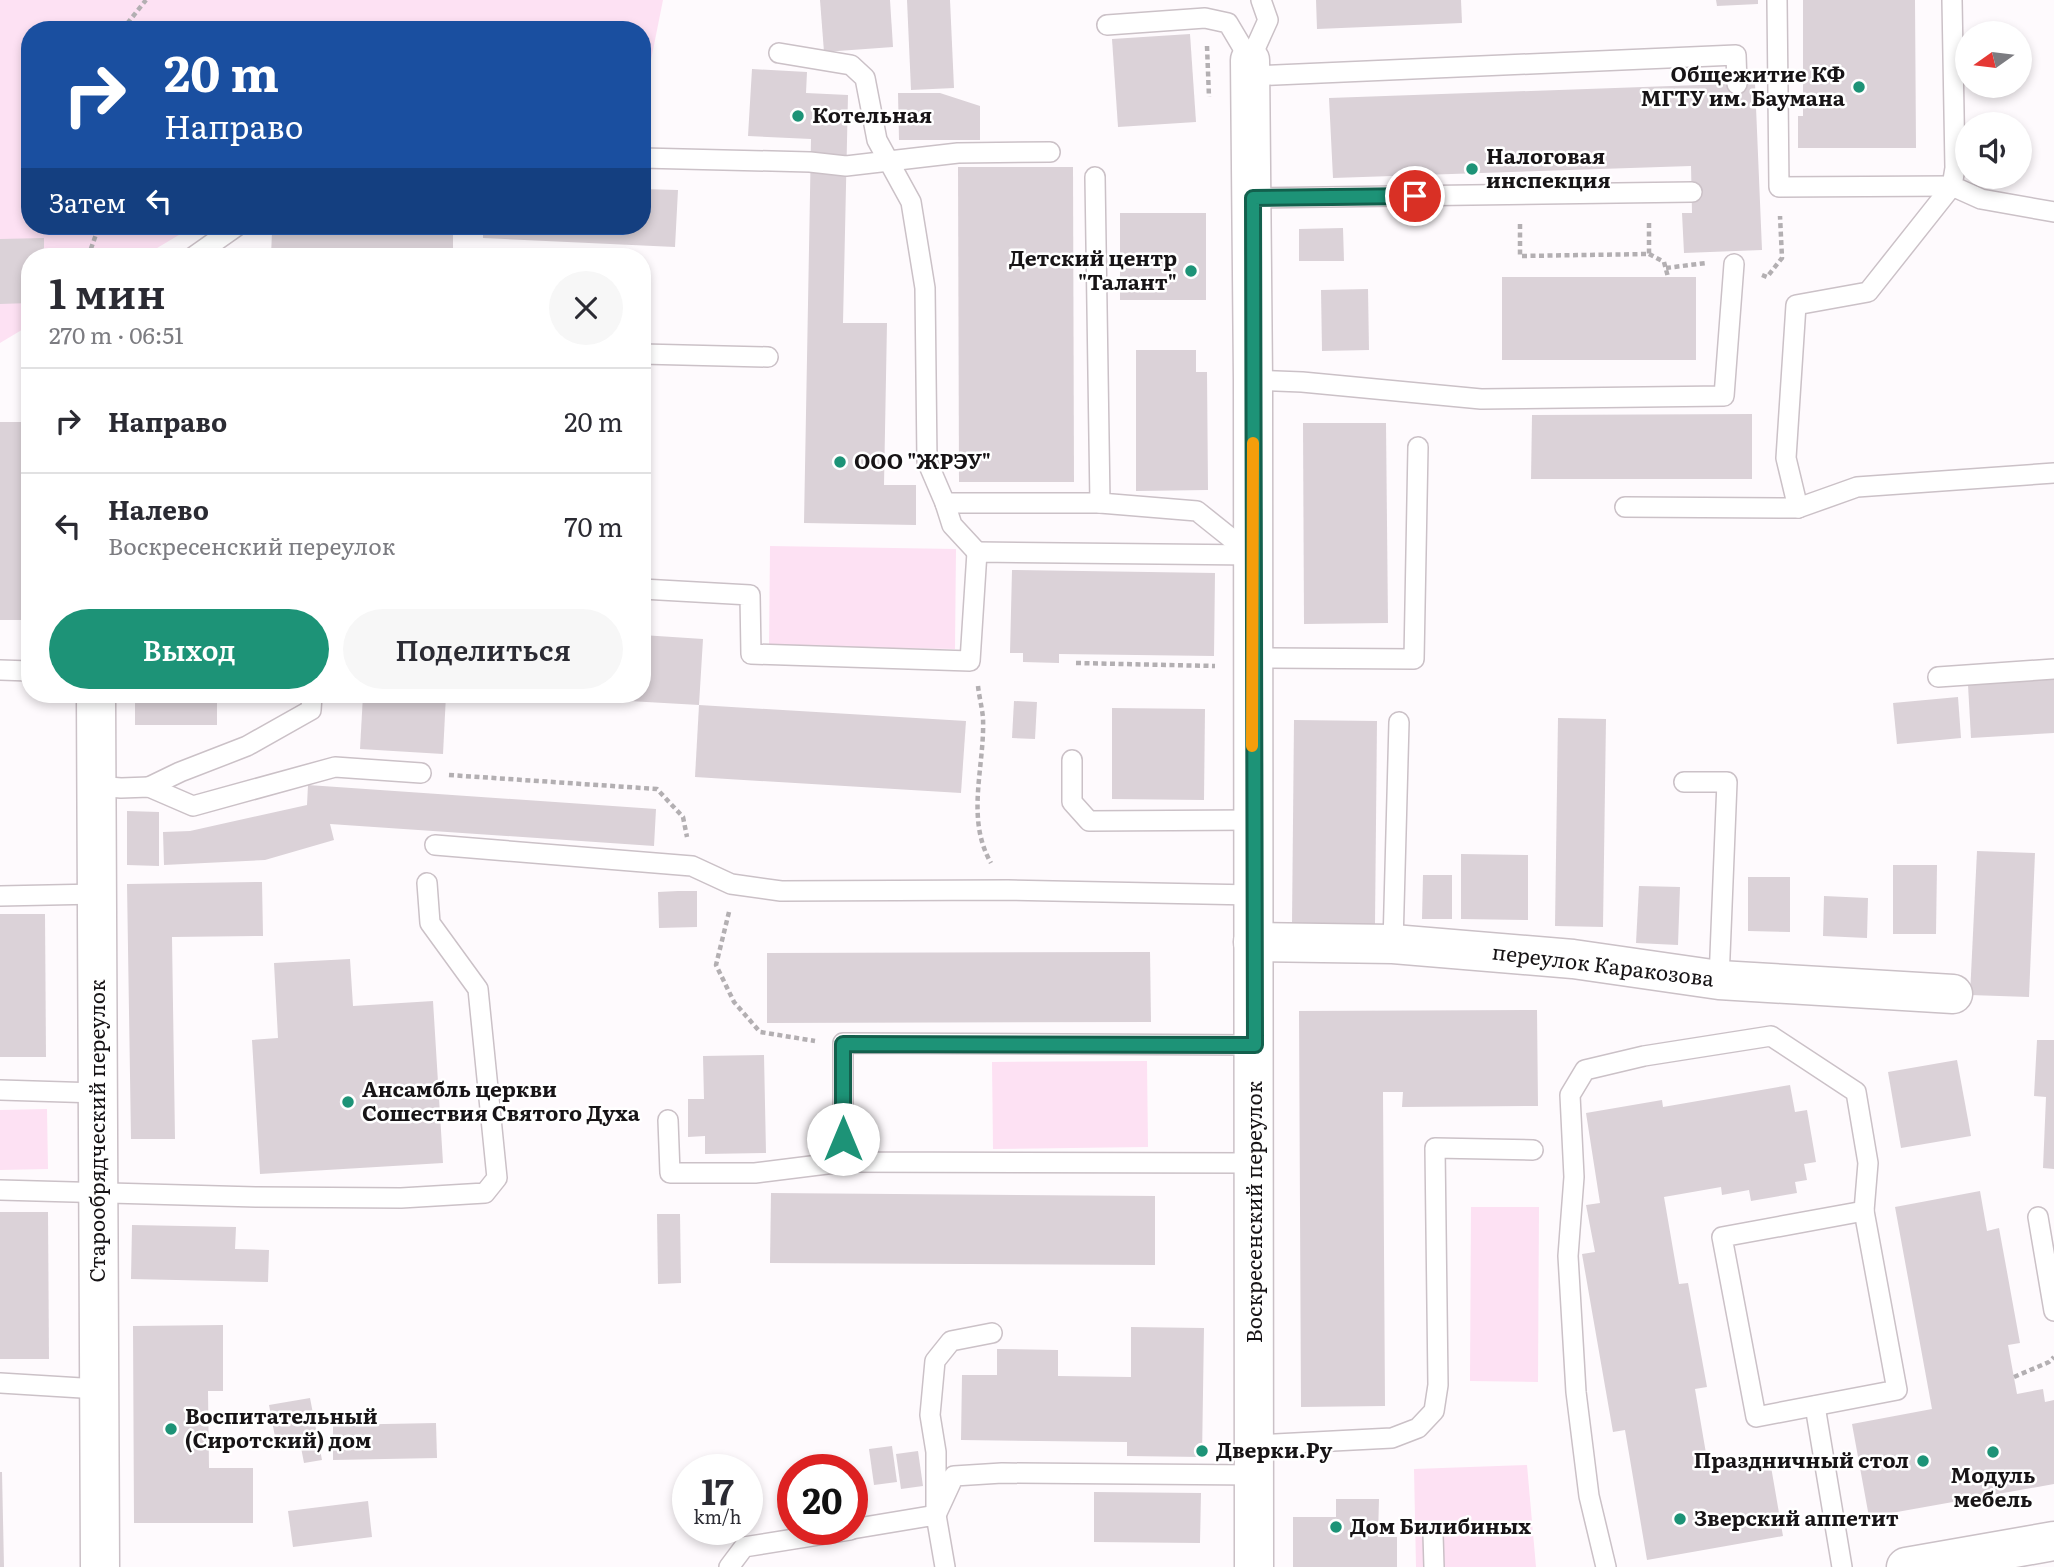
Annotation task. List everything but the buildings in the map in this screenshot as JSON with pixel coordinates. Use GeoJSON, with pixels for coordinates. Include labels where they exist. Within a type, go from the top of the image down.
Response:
{"type":"FeatureCollection","features":[{"type":"Feature","properties":{"kind":"street","name":"Воскресенский переулок"},"geometry":{"type":"LineString","coordinates":[[1250,68],[1253,198],[1253,555],[1238,662],[1252,820],[1255,1045],[1254,1567]]}},
{"type":"Feature","properties":{"kind":"street","name":"Старообрядческий переулок"},"geometry":{"type":"LineString","coordinates":[[96,703],[99,894],[100,1567]]}},
{"type":"Feature","properties":{"kind":"street","name":"переулок Каракозова"},"geometry":{"type":"LineString","coordinates":[[1253,942],[1393,944],[1573,959],[1719,980],[1954,994]]}},
{"type":"Feature","properties":{"kind":"street"},"geometry":{"type":"LineString","coordinates":[[1906,1567],[2044,1550]]}},
{"type":"Feature","properties":{"kind":"lane"},"geometry":{"type":"LineString","coordinates":[[1250,68],[1268,20],[1261,0]]}},
{"type":"Feature","properties":{"kind":"lane"},"geometry":{"type":"LineString","coordinates":[[1777,0],[1779,187]]}},
{"type":"Feature","properties":{"kind":"lane"},"geometry":{"type":"LineString","coordinates":[[1798,508],[1786,458],[1796,304],[1868,292],[1952,186],[1955,168],[1952,0]]}},
{"type":"Feature","properties":{"kind":"lane"},"geometry":{"type":"LineString","coordinates":[[1107,25],[1205,18],[1228,23],[1250,68]]}},
{"type":"Feature","properties":{"kind":"lane"},"geometry":{"type":"LineString","coordinates":[[779,54],[851,65],[865,78],[877,140],[911,202],[925,288],[927,461],[946,503],[952,525],[978,552],[1253,555]]}},
{"type":"Feature","properties":{"kind":"lane"},"geometry":{"type":"LineString","coordinates":[[1250,68],[1736,55],[1737,84]]}},
{"type":"Feature","properties":{"kind":"lane"},"geometry":{"type":"LineString","coordinates":[[651,158],[810,162],[846,166],[958,153],[1050,152]]}},
{"type":"Feature","properties":{"kind":"lane"},"geometry":{"type":"LineString","coordinates":[[1095,177],[1100,503]]}},
{"type":"Feature","properties":{"kind":"lane"},"geometry":{"type":"LineString","coordinates":[[1759,188],[1952,186],[1981,199],[2054,212]]}},
{"type":"Feature","properties":{"kind":"lane"},"geometry":{"type":"LineString","coordinates":[[1253,198],[1692,192]]}},
{"type":"Feature","properties":{"kind":"lane"},"geometry":{"type":"LineString","coordinates":[[206,248],[224,235]]}},
{"type":"Feature","properties":{"kind":"lane"},"geometry":{"type":"LineString","coordinates":[[1253,380],[1481,399],[1724,396],[1734,264]]}},
{"type":"Feature","properties":{"kind":"lane"},"geometry":{"type":"LineString","coordinates":[[651,354],[768,357]]}},
{"type":"Feature","properties":{"kind":"lane"},"geometry":{"type":"LineString","coordinates":[[1238,662],[1414,659],[1418,447]]}},
{"type":"Feature","properties":{"kind":"lane"},"geometry":{"type":"LineString","coordinates":[[1625,507],[1798,508],[1857,487],[2054,473]]}},
{"type":"Feature","properties":{"kind":"lane"},"geometry":{"type":"LineString","coordinates":[[946,503],[1100,503],[1196,511],[1253,555]]}},
{"type":"Feature","properties":{"kind":"lane"},"geometry":{"type":"LineString","coordinates":[[651,590],[750,595],[751,654],[970,661],[978,552]]}},
{"type":"Feature","properties":{"kind":"lane"},"geometry":{"type":"LineString","coordinates":[[1938,677],[2054,669]]}},
{"type":"Feature","properties":{"kind":"lane"},"geometry":{"type":"LineString","coordinates":[[0,670],[21,671]]}},
{"type":"Feature","properties":{"kind":"lane"},"geometry":{"type":"LineString","coordinates":[[96,786],[149,787],[247,746],[311,710],[311,703]]}},
{"type":"Feature","properties":{"kind":"lane"},"geometry":{"type":"LineString","coordinates":[[1393,944],[1399,722]]}},
{"type":"Feature","properties":{"kind":"lane"},"geometry":{"type":"LineString","coordinates":[[1072,760],[1072,802],[1089,821],[1252,820]]}},
{"type":"Feature","properties":{"kind":"lane"},"geometry":{"type":"LineString","coordinates":[[149,787],[193,806],[335,767],[421,774]]}},
{"type":"Feature","properties":{"kind":"lane"},"geometry":{"type":"LineString","coordinates":[[1684,782],[1727,782],[1719,980]]}},
{"type":"Feature","properties":{"kind":"lane"},"geometry":{"type":"LineString","coordinates":[[435,845],[692,866],[731,884],[781,891],[1008,890],[1253,895]]}},
{"type":"Feature","properties":{"kind":"lane"},"geometry":{"type":"LineString","coordinates":[[0,1190],[375,1198],[485,1193],[497,1178],[478,989],[430,923],[427,883]]}},
{"type":"Feature","properties":{"kind":"lane"},"geometry":{"type":"LineString","coordinates":[[0,896],[99,894]]}},
{"type":"Feature","properties":{"kind":"lane"},"geometry":{"type":"LineString","coordinates":[[1606,1567],[1589,1496],[1576,1392],[1568,1256],[1574,1177],[1570,1095],[1585,1070],[1644,1056],[1771,1036],[1856,1092],[1868,1163],[1864,1211],[1898,1391],[1756,1417],[1722,1237],[1864,1211]]}},
{"type":"Feature","properties":{"kind":"lane"},"geometry":{"type":"LineString","coordinates":[[843,1163],[843,1044],[1255,1045]]}},
{"type":"Feature","properties":{"kind":"lane"},"geometry":{"type":"LineString","coordinates":[[0,1090],[98,1093]]}},
{"type":"Feature","properties":{"kind":"lane"},"geometry":{"type":"LineString","coordinates":[[668,1120],[670,1173],[755,1173],[843,1163],[1255,1163]]}},
{"type":"Feature","properties":{"kind":"lane"},"geometry":{"type":"LineString","coordinates":[[936,1515],[954,1476],[1255,1460],[1392,1438],[1418,1428],[1434,1411],[1438,1385],[1435,1148],[1533,1150]]}},
{"type":"Feature","properties":{"kind":"lane"},"geometry":{"type":"LineString","coordinates":[[2038,1216],[2054,1311]]}},
{"type":"Feature","properties":{"kind":"lane"},"geometry":{"type":"LineString","coordinates":[[945,1567],[936,1515],[936,1452],[930,1415],[935,1361],[951,1341],[992,1332]]}},
{"type":"Feature","properties":{"kind":"lane"},"geometry":{"type":"LineString","coordinates":[[0,1383],[98,1389]]}},
{"type":"Feature","properties":{"kind":"lane"},"geometry":{"type":"LineString","coordinates":[[1815,1406],[1842,1567]]}},
{"type":"Feature","properties":{"kind":"lane"},"geometry":{"type":"LineString","coordinates":[[868,1526],[936,1515]]}},
{"type":"Feature","properties":{"kind":"lane"},"geometry":{"type":"LineString","coordinates":[[1433,1534],[1434,1567]]}},
{"type":"Feature","properties":{"kind":"lane"},"geometry":{"type":"LineString","coordinates":[[729,1567],[744,1547],[777,1541]]}},
{"type":"Feature","properties":{"kind":"path"},"geometry":{"type":"LineString","coordinates":[[129,21],[146,0]]}},
{"type":"Feature","properties":{"kind":"path"},"geometry":{"type":"LineString","coordinates":[[1767,277],[1782,258],[1779,187]]}},
{"type":"Feature","properties":{"kind":"path"},"geometry":{"type":"LineString","coordinates":[[1649,229],[1649,254]]}},
{"type":"Feature","properties":{"kind":"path"},"geometry":{"type":"LineString","coordinates":[[1520,231],[1520,256],[1649,254],[1664,262],[1668,277]]}},
{"type":"Feature","properties":{"kind":"path"},"geometry":{"type":"LineString","coordinates":[[970,661],[978,684],[983,719],[976,799],[984,850],[1008,890]]}},
{"type":"Feature","properties":{"kind":"path"},"geometry":{"type":"LineString","coordinates":[[1076,663],[1238,662]]}},
{"type":"Feature","properties":{"kind":"path"},"geometry":{"type":"LineString","coordinates":[[421,774],[657,789],[684,817],[692,866]]}},
{"type":"Feature","properties":{"kind":"path"},"geometry":{"type":"LineString","coordinates":[[731,884],[729,918],[716,965],[734,1002],[760,1032],[843,1044]]}},
{"type":"Feature","properties":{"kind":"path"},"geometry":{"type":"LineString","coordinates":[[2014,1377],[2049,1362],[2054,1357]]}},
{"type":"Feature","properties":{"kind":"shaded area"},"geometry":{"type":"Polygon","coordinates":[[[0,0],[663,0],[651,60],[651,21],[21,21],[21,235],[179,235],[157,248],[21,248],[21,330],[0,343],[0,0]]]}},
{"type":"Feature","properties":{"kind":"shaded area"},"geometry":{"type":"Polygon","coordinates":[[[770,546],[956,549],[955,649],[769,646],[770,546]]]}},
{"type":"Feature","properties":{"kind":"shaded area"},"geometry":{"type":"Polygon","coordinates":[[[1147,1061],[1148,1147],[993,1149],[992,1062],[1147,1061]]]}},
{"type":"Feature","properties":{"kind":"shaded area"},"geometry":{"type":"Polygon","coordinates":[[[47,1109],[48,1169],[0,1170],[0,1110],[47,1109]]]}},
{"type":"Feature","properties":{"kind":"shaded area"},"geometry":{"type":"Polygon","coordinates":[[[1471,1207],[1539,1207],[1538,1382],[1470,1381],[1471,1207]]]}},
{"type":"Feature","properties":{"kind":"shaded area"},"geometry":{"type":"Polygon","coordinates":[[[1527,1465],[1536,1567],[1416,1567],[1414,1469],[1527,1465]]]}},
{"type":"Feature","properties":{"kind":"slow traffic"},"geometry":{"type":"LineString","coordinates":[[1252,746],[1253,443]]}},
{"type":"Feature","properties":{"kind":"place","name":"Общежитие КФ МГТУ им. Баумана"},"geometry":{"type":"Point","coordinates":[1859,87]}},
{"type":"Feature","properties":{"kind":"place","name":"Котельная"},"geometry":{"type":"Point","coordinates":[798,116]}},
{"type":"Feature","properties":{"kind":"place","name":"Налоговая инспекция"},"geometry":{"type":"Point","coordinates":[1472,169]}},
{"type":"Feature","properties":{"kind":"place","name":"Детский центр \"Талант\""},"geometry":{"type":"Point","coordinates":[1191,271]}},
{"type":"Feature","properties":{"kind":"place","name":"ООО \"ЖРЭУ\""},"geometry":{"type":"Point","coordinates":[840,462]}},
{"type":"Feature","properties":{"kind":"place","name":"Ансамбль церкви Сошествия Святого Духа"},"geometry":{"type":"Point","coordinates":[348,1102]}},
{"type":"Feature","properties":{"kind":"place","name":"Воспитательный (Сиротский) дом"},"geometry":{"type":"Point","coordinates":[171,1429]}},
{"type":"Feature","properties":{"kind":"place","name":"Дверки.Ру"},"geometry":{"type":"Point","coordinates":[1202,1451]}},
{"type":"Feature","properties":{"kind":"place","name":"Модуль мебель"},"geometry":{"type":"Point","coordinates":[1993,1452]}},
{"type":"Feature","properties":{"kind":"place","name":"Праздничный стол"},"geometry":{"type":"Point","coordinates":[1923,1461]}},
{"type":"Feature","properties":{"kind":"place","name":"Зверский аппетит"},"geometry":{"type":"Point","coordinates":[1680,1519]}},
{"type":"Feature","properties":{"kind":"place","name":"Дом Билибиных"},"geometry":{"type":"Point","coordinates":[1336,1527]}},
{"type":"Feature","properties":{"kind":"route"},"geometry":{"type":"LineString","coordinates":[[843,1139],[843,1044],[1255,1045],[1252,820],[1253,198],[1415,196]]}}]}
